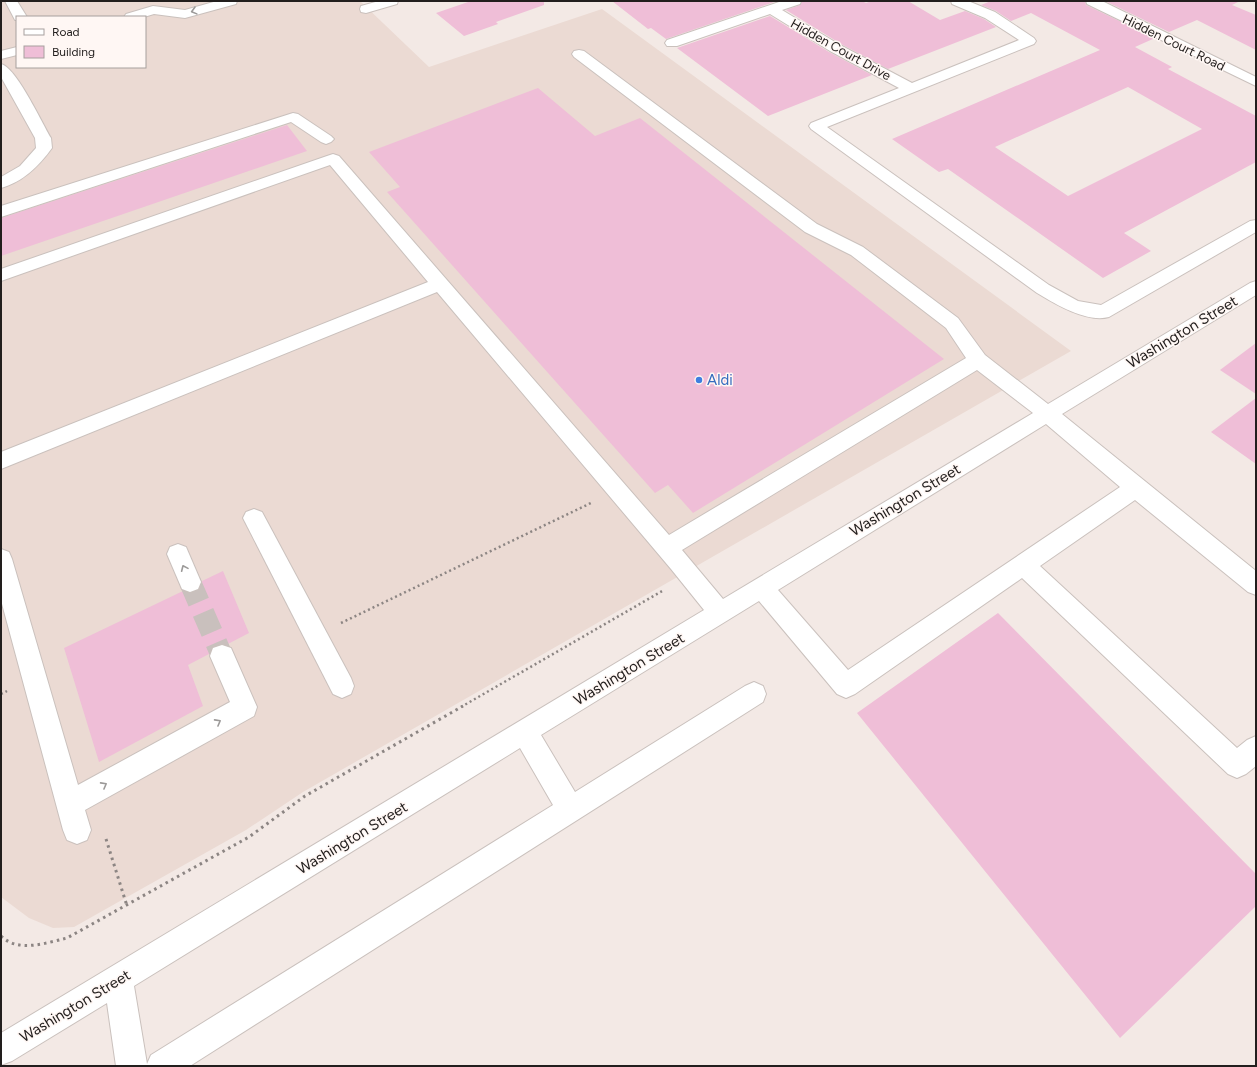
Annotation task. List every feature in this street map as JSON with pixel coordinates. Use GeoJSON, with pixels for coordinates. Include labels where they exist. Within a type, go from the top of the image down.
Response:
{"type":"FeatureCollection","features":[{"type":"Feature","properties":{"kind":"street"},"geometry":{"type":"LineString","coordinates":[[11,1],[19,16]]}},
{"type":"Feature","properties":{"kind":"street"},"geometry":{"type":"LineString","coordinates":[[133,16],[153,10],[184,14],[231,1]]}},
{"type":"Feature","properties":{"kind":"street"},"geometry":{"type":"LineString","coordinates":[[366,9],[392,1]]}},
{"type":"Feature","properties":{"kind":"street","name":"Hidden Court Drive"},"geometry":{"type":"LineString","coordinates":[[672,43],[795,1]]}},
{"type":"Feature","properties":{"kind":"street","name":"Hidden Court Drive"},"geometry":{"type":"LineString","coordinates":[[957,1],[990,15],[1029,41],[816,126],[1043,290],[1074,306],[1103,312],[1256,225]]}},
{"type":"Feature","properties":{"kind":"street","name":"Hidden Court Road"},"geometry":{"type":"LineString","coordinates":[[1092,1],[1256,82]]}},
{"type":"Feature","properties":{"kind":"street","name":"Hidden Court Drive"},"geometry":{"type":"LineString","coordinates":[[770,9],[835,48],[911,88]]}},
{"type":"Feature","properties":{"kind":"street"},"geometry":{"type":"LineString","coordinates":[[1,55],[16,51]]}},
{"type":"Feature","properties":{"kind":"street"},"geometry":{"type":"LineString","coordinates":[[579,54],[811,228],[857,251],[952,323],[978,360],[1048,414],[1136,488],[1256,585]]}},
{"type":"Feature","properties":{"kind":"street"},"geometry":{"type":"LineString","coordinates":[[1,68],[9,77],[43,138],[44,148],[38,158],[30,166],[1,183]]}},
{"type":"Feature","properties":{"kind":"street"},"geometry":{"type":"LineString","coordinates":[[1,212],[293,117],[326,139]]}},
{"type":"Feature","properties":{"kind":"street"},"geometry":{"type":"LineString","coordinates":[[1,275],[333,159],[617,490],[720,613]]}},
{"type":"Feature","properties":{"kind":"street"},"geometry":{"type":"LineString","coordinates":[[1,461],[440,284]]}},
{"type":"Feature","properties":{"kind":"street","name":"Washington Street"},"geometry":{"type":"LineString","coordinates":[[1,1050],[1256,287]]}},
{"type":"Feature","properties":{"kind":"street"},"geometry":{"type":"LineString","coordinates":[[666,548],[978,360]]}},
{"type":"Feature","properties":{"kind":"street"},"geometry":{"type":"LineString","coordinates":[[762,588],[846,686],[1136,488]]}},
{"type":"Feature","properties":{"kind":"street"},"geometry":{"type":"LineString","coordinates":[[254,518],[342,686]]}},
{"type":"Feature","properties":{"kind":"street"},"geometry":{"type":"LineString","coordinates":[[178,554],[190,582]]}},
{"type":"Feature","properties":{"kind":"street"},"geometry":{"type":"LineString","coordinates":[[1,559],[77,830]]}},
{"type":"Feature","properties":{"kind":"street"},"geometry":{"type":"LineString","coordinates":[[1023,564],[1237,766],[1256,748]]}},
{"type":"Feature","properties":{"kind":"street"},"geometry":{"type":"LineString","coordinates":[[70,804],[245,707],[222,656]]}},
{"type":"Feature","properties":{"kind":"street"},"geometry":{"type":"LineString","coordinates":[[162,1066],[754,694]]}},
{"type":"Feature","properties":{"kind":"street"},"geometry":{"type":"LineString","coordinates":[[525,732],[570,809]]}},
{"type":"Feature","properties":{"kind":"street"},"geometry":{"type":"LineString","coordinates":[[118,980],[132,1066]]}},
{"type":"Feature","properties":{"kind":"path"},"geometry":{"type":"LineString","coordinates":[[316,636],[617,490]]}},
{"type":"Feature","properties":{"kind":"path"},"geometry":{"type":"LineString","coordinates":[[1,936],[8,942],[22,945],[42,945],[67,938],[249,837],[305,796],[689,576]]}},
{"type":"Feature","properties":{"kind":"path"},"geometry":{"type":"LineString","coordinates":[[92,792],[127,906]]}},
{"type":"Feature","properties":{"kind":"shaded area"},"geometry":{"type":"Polygon","coordinates":[[[1,1],[360,1],[429,67],[602,9],[1071,351],[303,792],[246,830],[74,927],[53,928],[29,918],[1,897],[1,1]]]}},
{"type":"Feature","properties":{"kind":"building"},"geometry":{"type":"Polygon","coordinates":[[[471,1],[544,1],[544,5],[496,22],[498,24],[464,36],[436,13],[471,1]]]}},
{"type":"Feature","properties":{"kind":"building"},"geometry":{"type":"Polygon","coordinates":[[[612,1],[777,1],[666,39],[651,28],[648,29],[612,1]]]}},
{"type":"Feature","properties":{"kind":"building"},"geometry":{"type":"Polygon","coordinates":[[[802,1],[862,1],[866,3],[872,1],[908,1],[940,20],[965,11],[984,19],[996,27],[888,69],[841,44],[786,10],[800,5],[802,1]]]}},
{"type":"Feature","properties":{"kind":"building"},"geometry":{"type":"Polygon","coordinates":[[[991,1],[1085,1],[1086,5],[1155,38],[1135,47],[1172,67],[1168,69],[1256,116],[1256,162],[1124,233],[1151,251],[1103,278],[948,169],[939,172],[892,139],[1100,50],[1031,13],[1011,21],[996,11],[981,5],[991,1]],[[1128,87],[995,147],[1068,196],[1202,129],[1128,87]]]}},
{"type":"Feature","properties":{"kind":"building"},"geometry":{"type":"Polygon","coordinates":[[[1105,1],[1240,1],[1232,5],[1256,15],[1256,50],[1197,20],[1169,32],[1105,1]]]}},
{"type":"Feature","properties":{"kind":"building"},"geometry":{"type":"Polygon","coordinates":[[[770,16],[829,52],[872,75],[768,116],[677,48],[770,16]]]}},
{"type":"Feature","properties":{"kind":"building"},"geometry":{"type":"Polygon","coordinates":[[[538,88],[595,136],[640,118],[944,359],[693,513],[668,485],[655,493],[387,192],[400,187],[369,152],[538,88]]]}},
{"type":"Feature","properties":{"kind":"building"},"geometry":{"type":"Polygon","coordinates":[[[287,125],[307,151],[1,256],[1,218],[287,125]]]}},
{"type":"Feature","properties":{"kind":"building"},"geometry":{"type":"Polygon","coordinates":[[[1256,343],[1256,394],[1220,370],[1256,343]]]}},
{"type":"Feature","properties":{"kind":"building"},"geometry":{"type":"Polygon","coordinates":[[[1256,398],[1256,464],[1211,432],[1256,398]]]}},
{"type":"Feature","properties":{"kind":"building"},"geometry":{"type":"Polygon","coordinates":[[[223,571],[249,633],[226,645],[222,644],[213,647],[209,654],[188,665],[203,706],[99,762],[64,648],[183,591],[191,593],[199,590],[202,581],[223,571]]]}},
{"type":"Feature","properties":{"kind":"building"},"geometry":{"type":"Polygon","coordinates":[[[998,613],[1256,874],[1256,906],[1120,1038],[857,713],[998,613]]]}},
{"type":"Feature","properties":{"kind":"tunnel"},"geometry":{"type":"LineString","coordinates":[[190,582],[222,656]]}},
{"type":"Feature","properties":{"kind":"place","name":"Aldi"},"geometry":{"type":"Point","coordinates":[699,380]}}]}
